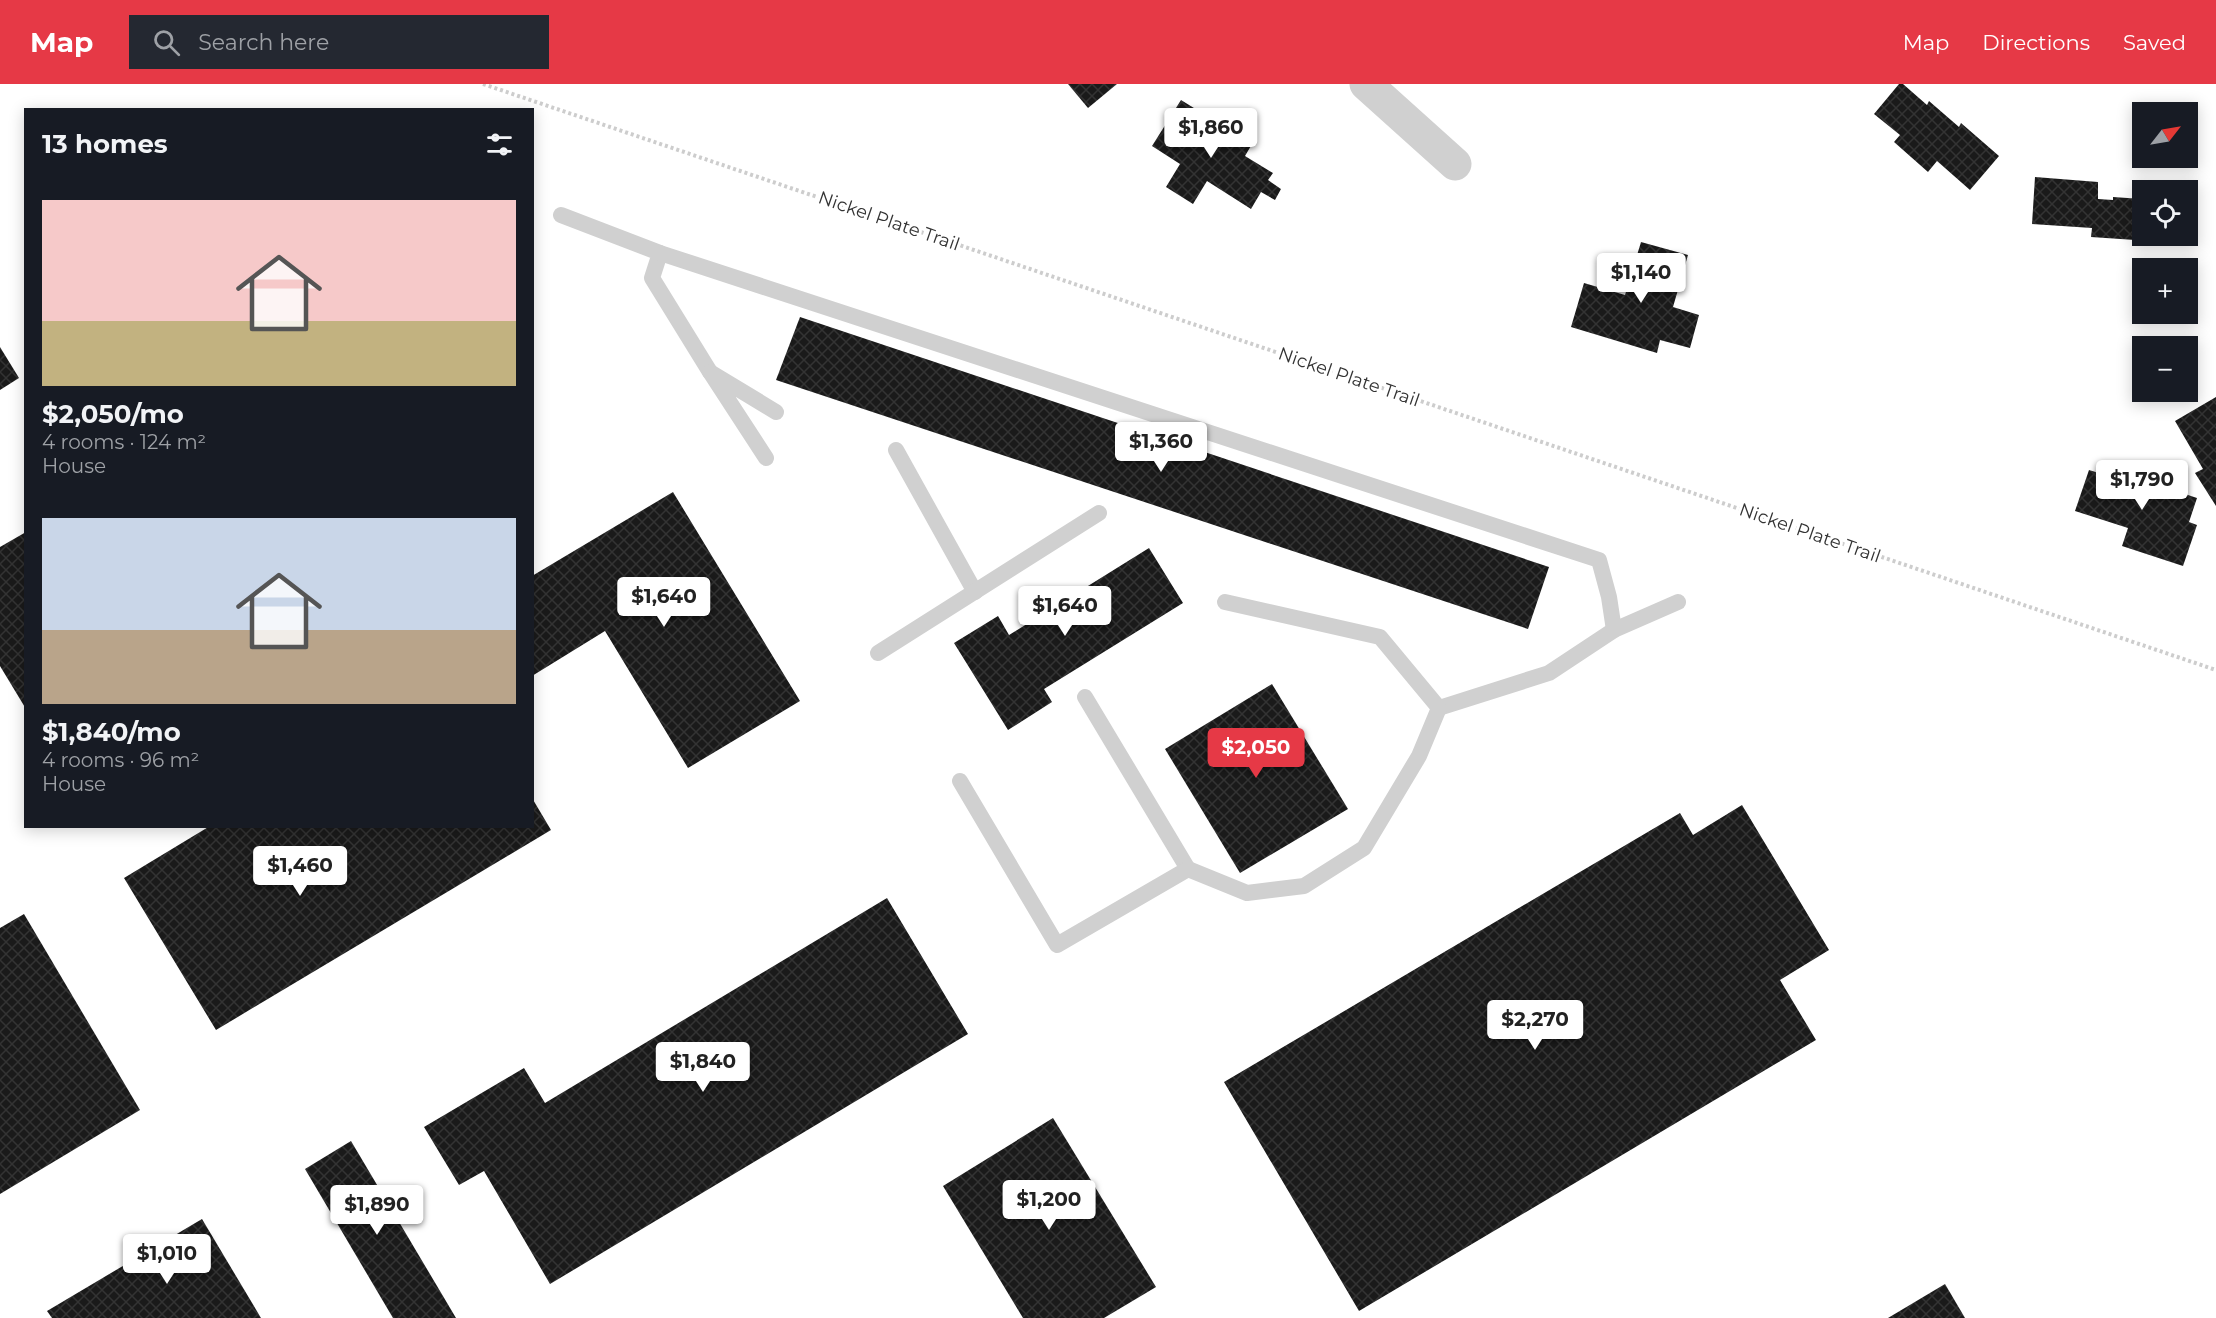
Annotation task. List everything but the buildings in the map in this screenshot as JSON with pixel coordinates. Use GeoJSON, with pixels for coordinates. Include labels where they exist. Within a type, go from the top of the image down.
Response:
{"type":"FeatureCollection","features":[{"type":"Feature","properties":{"kind":"street"},"geometry":{"type":"LineString","coordinates":[[1366,84],[1455,164]]}},
{"type":"Feature","properties":{"kind":"lane"},"geometry":{"type":"LineString","coordinates":[[561,214],[660,253],[1599,560],[1609,597],[1614,630]]}},
{"type":"Feature","properties":{"kind":"lane"},"geometry":{"type":"LineString","coordinates":[[660,253],[652,278],[766,458]]}},
{"type":"Feature","properties":{"kind":"lane"},"geometry":{"type":"LineString","coordinates":[[710,372],[776,412]]}},
{"type":"Feature","properties":{"kind":"lane"},"geometry":{"type":"LineString","coordinates":[[896,450],[975,592]]}},
{"type":"Feature","properties":{"kind":"lane"},"geometry":{"type":"LineString","coordinates":[[878,653],[1099,513]]}},
{"type":"Feature","properties":{"kind":"lane"},"geometry":{"type":"LineString","coordinates":[[1225,602],[1380,637],[1439,708]]}},
{"type":"Feature","properties":{"kind":"lane"},"geometry":{"type":"LineString","coordinates":[[1085,697],[1188,869],[1246,893],[1304,886],[1364,848],[1419,756],[1439,708],[1549,673],[1614,630],[1678,603]]}},
{"type":"Feature","properties":{"kind":"lane"},"geometry":{"type":"LineString","coordinates":[[960,782],[1057,945],[1188,869]]}},
{"type":"Feature","properties":{"kind":"path","name":"Nickel Plate Trail"},"geometry":{"type":"LineString","coordinates":[[483,84],[2216,670]]}}]}
